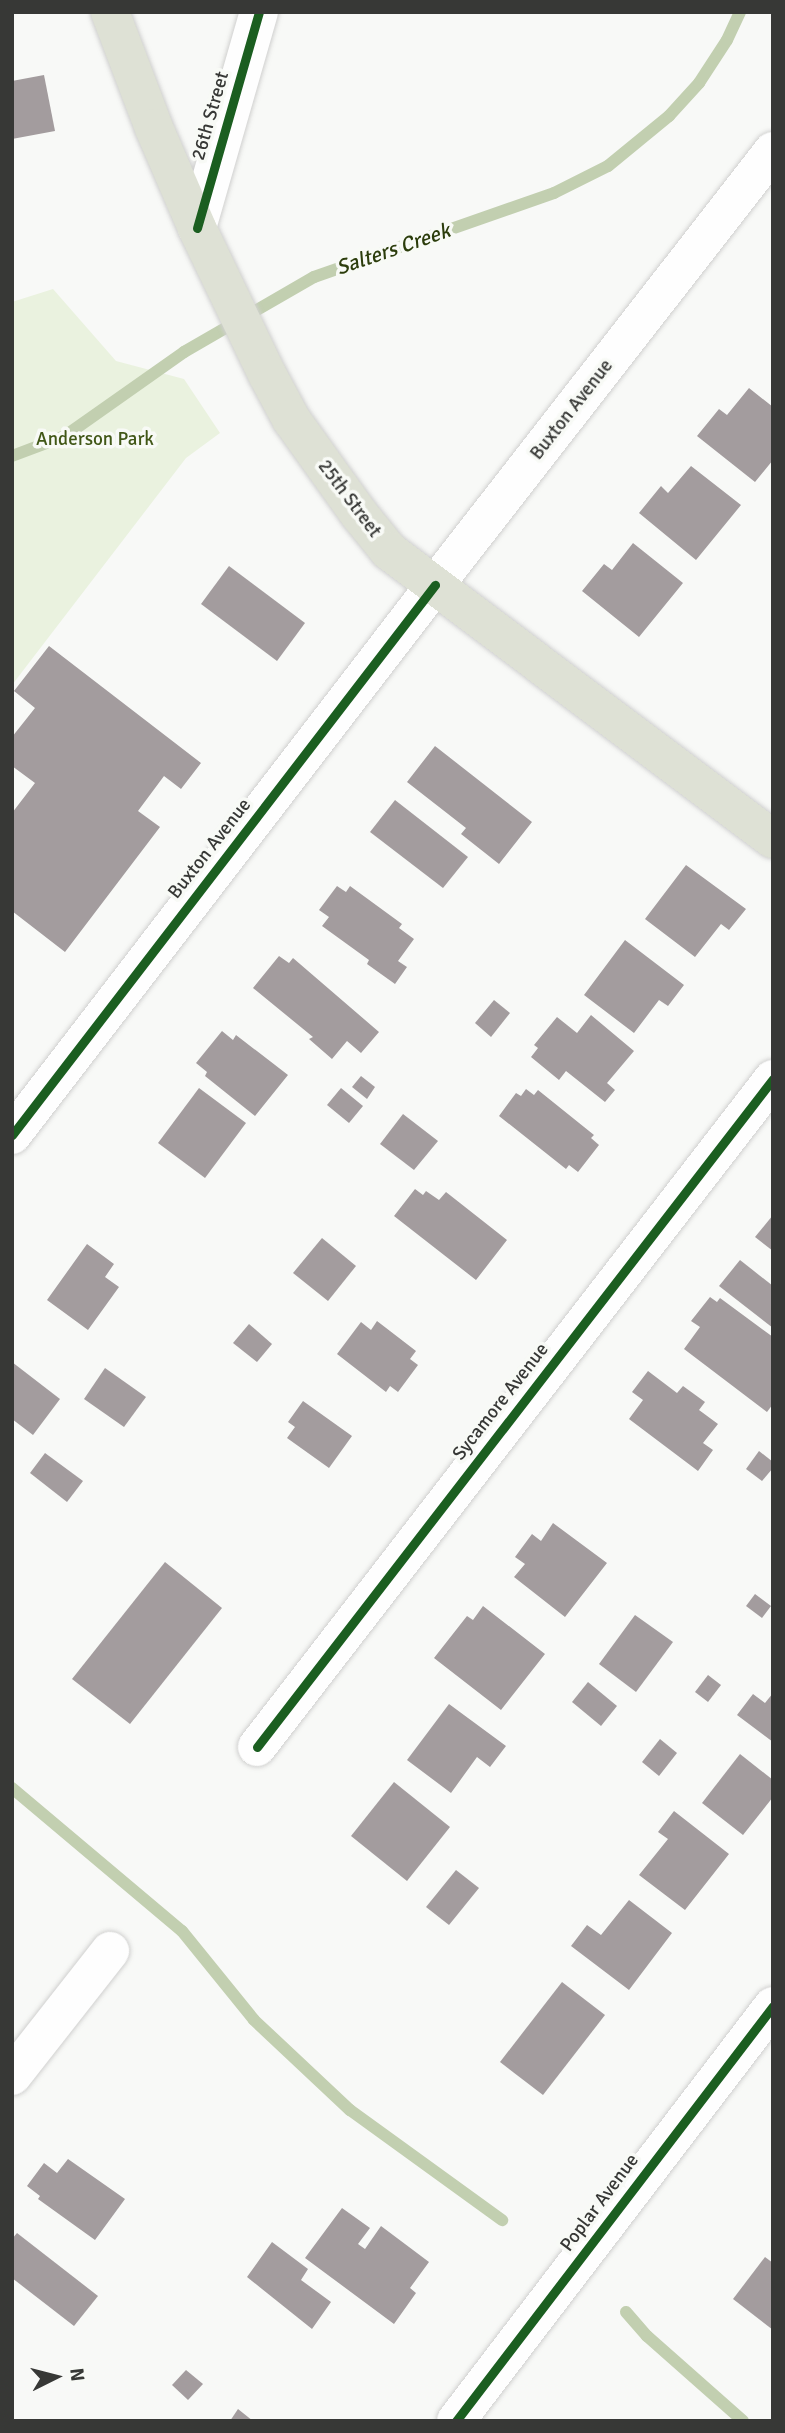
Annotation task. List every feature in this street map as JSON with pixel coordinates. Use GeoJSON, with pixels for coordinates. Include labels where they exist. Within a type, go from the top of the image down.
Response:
{"type":"FeatureCollection","features":[{"type":"Feature","properties":{"kind":"main road","name":"25th Street"},"geometry":{"type":"LineString","coordinates":[[110,12],[154,128],[205,245],[267,374],[291,419],[359,514],[389,551],[773,839]]}},
{"type":"Feature","properties":{"kind":"street","name":"26th Street"},"geometry":{"type":"LineString","coordinates":[[205,245],[259,12]]}},
{"type":"Feature","properties":{"kind":"street","name":"Buxton Avenue"},"geometry":{"type":"LineString","coordinates":[[12,1135],[773,151]]}},
{"type":"Feature","properties":{"kind":"street","name":"Sycamore Avenue"},"geometry":{"type":"LineString","coordinates":[[257,1747],[773,1079]]}},
{"type":"Feature","properties":{"kind":"street"},"geometry":{"type":"LineString","coordinates":[[12,2076],[110,1951]]}},
{"type":"Feature","properties":{"kind":"street","name":"Poplar Avenue"},"geometry":{"type":"LineString","coordinates":[[456,2421],[773,2006]]}},
{"type":"Feature","properties":{"kind":"green space","name":"Anderson Park"},"geometry":{"type":"Polygon","coordinates":[[[53,289],[116,361],[184,379],[220,433],[186,458],[12,685],[12,302],[53,289]]]}},
{"type":"Feature","properties":{"kind":"building"},"geometry":{"type":"Polygon","coordinates":[[[44,75],[55,131],[12,139],[12,81],[44,75]]]}},
{"type":"Feature","properties":{"kind":"building"},"geometry":{"type":"Polygon","coordinates":[[[749,388],[773,407],[773,460],[755,482],[697,436],[719,409],[727,415],[749,388]]]}},
{"type":"Feature","properties":{"kind":"building"},"geometry":{"type":"Polygon","coordinates":[[[691,466],[741,505],[696,560],[639,513],[661,486],[668,493],[691,466]]]}},
{"type":"Feature","properties":{"kind":"building"},"geometry":{"type":"Polygon","coordinates":[[[633,543],[683,583],[639,637],[582,591],[604,564],[612,570],[633,543]]]}},
{"type":"Feature","properties":{"kind":"building"},"geometry":{"type":"Polygon","coordinates":[[[229,566],[305,623],[277,661],[201,604],[229,566]]]}},
{"type":"Feature","properties":{"kind":"building"},"geometry":{"type":"Polygon","coordinates":[[[49,646],[201,763],[181,789],[164,776],[138,811],[160,827],[65,952],[12,911],[12,813],[35,783],[12,766],[12,737],[35,708],[14,691],[49,646]]]}},
{"type":"Feature","properties":{"kind":"building"},"geometry":{"type":"Polygon","coordinates":[[[435,746],[532,822],[499,864],[461,834],[466,828],[407,782],[435,746]]]}},
{"type":"Feature","properties":{"kind":"building"},"geometry":{"type":"Polygon","coordinates":[[[395,800],[468,857],[443,888],[370,832],[395,800]]]}},
{"type":"Feature","properties":{"kind":"building"},"geometry":{"type":"Polygon","coordinates":[[[686,865],[746,909],[729,930],[721,924],[695,957],[645,919],[686,865]]]}},
{"type":"Feature","properties":{"kind":"building"},"geometry":{"type":"Polygon","coordinates":[[[337,886],[346,892],[350,886],[402,924],[399,928],[414,939],[398,961],[407,967],[395,984],[367,964],[369,960],[322,926],[329,917],[319,910],[337,886]]]}},
{"type":"Feature","properties":{"kind":"building"},"geometry":{"type":"Polygon","coordinates":[[[625,940],[684,985],[668,1006],[659,1000],[634,1033],[584,995],[625,940]]]}},
{"type":"Feature","properties":{"kind":"building"},"geometry":{"type":"Polygon","coordinates":[[[279,956],[289,963],[293,958],[379,1032],[361,1053],[347,1041],[332,1059],[309,1039],[313,1037],[253,988],[279,956]]]}},
{"type":"Feature","properties":{"kind":"building"},"geometry":{"type":"Polygon","coordinates":[[[494,1000],[510,1013],[491,1037],[475,1023],[494,1000]]]}},
{"type":"Feature","properties":{"kind":"building"},"geometry":{"type":"Polygon","coordinates":[[[591,1015],[634,1051],[607,1083],[615,1090],[605,1102],[566,1071],[559,1080],[531,1057],[538,1048],[534,1045],[557,1017],[577,1033],[591,1015]]]}},
{"type":"Feature","properties":{"kind":"building"},"geometry":{"type":"Polygon","coordinates":[[[222,1031],[233,1040],[236,1035],[288,1075],[255,1116],[205,1076],[207,1072],[196,1063],[222,1031]]]}},
{"type":"Feature","properties":{"kind":"building"},"geometry":{"type":"Polygon","coordinates":[[[361,1076],[375,1087],[367,1099],[352,1087],[361,1076]]]}},
{"type":"Feature","properties":{"kind":"building"},"geometry":{"type":"Polygon","coordinates":[[[199,1088],[246,1123],[205,1178],[158,1143],[199,1088]]]}},
{"type":"Feature","properties":{"kind":"building"},"geometry":{"type":"Polygon","coordinates":[[[341,1088],[363,1106],[349,1123],[327,1105],[341,1088]]]}},
{"type":"Feature","properties":{"kind":"building"},"geometry":{"type":"Polygon","coordinates":[[[526,1089],[534,1095],[538,1090],[594,1135],[591,1138],[599,1145],[578,1172],[569,1165],[566,1169],[499,1116],[516,1093],[521,1096],[526,1089]]]}},
{"type":"Feature","properties":{"kind":"building"},"geometry":{"type":"Polygon","coordinates":[[[403,1114],[438,1141],[414,1170],[380,1144],[403,1114]]]}},
{"type":"Feature","properties":{"kind":"building"},"geometry":{"type":"Polygon","coordinates":[[[415,1189],[423,1195],[426,1191],[439,1200],[446,1192],[507,1240],[476,1280],[394,1216],[415,1189]]]}},
{"type":"Feature","properties":{"kind":"building"},"geometry":{"type":"Polygon","coordinates":[[[773,1215],[773,1251],[755,1237],[773,1215]]]}},
{"type":"Feature","properties":{"kind":"building"},"geometry":{"type":"Polygon","coordinates":[[[322,1238],[356,1266],[328,1301],[293,1273],[322,1238]]]}},
{"type":"Feature","properties":{"kind":"building"},"geometry":{"type":"Polygon","coordinates":[[[87,1244],[114,1264],[105,1277],[119,1287],[88,1330],[47,1300],[87,1244]]]}},
{"type":"Feature","properties":{"kind":"building"},"geometry":{"type":"Polygon","coordinates":[[[740,1260],[773,1286],[773,1328],[719,1286],[740,1260]]]}},
{"type":"Feature","properties":{"kind":"building"},"geometry":{"type":"Polygon","coordinates":[[[710,1297],[717,1302],[720,1298],[773,1337],[773,1404],[767,1412],[684,1349],[700,1327],[691,1321],[710,1297]]]}},
{"type":"Feature","properties":{"kind":"building"},"geometry":{"type":"Polygon","coordinates":[[[377,1321],[416,1351],[410,1359],[418,1365],[398,1392],[390,1386],[386,1392],[337,1354],[361,1322],[371,1330],[377,1321]]]}},
{"type":"Feature","properties":{"kind":"building"},"geometry":{"type":"Polygon","coordinates":[[[249,1324],[272,1344],[257,1362],[233,1343],[249,1324]]]}},
{"type":"Feature","properties":{"kind":"building"},"geometry":{"type":"Polygon","coordinates":[[[12,1362],[60,1399],[33,1435],[12,1419],[12,1362]]]}},
{"type":"Feature","properties":{"kind":"building"},"geometry":{"type":"Polygon","coordinates":[[[105,1368],[146,1397],[124,1427],[84,1399],[105,1368]]]}},
{"type":"Feature","properties":{"kind":"building"},"geometry":{"type":"Polygon","coordinates":[[[648,1371],[677,1393],[683,1386],[705,1402],[699,1410],[718,1424],[703,1443],[713,1450],[698,1471],[629,1419],[643,1400],[632,1392],[648,1371]]]}},
{"type":"Feature","properties":{"kind":"building"},"geometry":{"type":"Polygon","coordinates":[[[303,1401],[352,1436],[329,1468],[287,1438],[295,1427],[288,1422],[303,1401]]]}},
{"type":"Feature","properties":{"kind":"building"},"geometry":{"type":"Polygon","coordinates":[[[759,1451],[773,1462],[773,1468],[762,1481],[746,1469],[759,1451]]]}},
{"type":"Feature","properties":{"kind":"building"},"geometry":{"type":"Polygon","coordinates":[[[45,1453],[83,1481],[67,1502],[30,1473],[45,1453]]]}},
{"type":"Feature","properties":{"kind":"building"},"geometry":{"type":"Polygon","coordinates":[[[553,1523],[607,1563],[565,1617],[514,1577],[525,1564],[515,1557],[532,1534],[541,1541],[553,1523]]]}},
{"type":"Feature","properties":{"kind":"building"},"geometry":{"type":"Polygon","coordinates":[[[165,1562],[222,1608],[130,1724],[72,1679],[165,1562]]]}},
{"type":"Feature","properties":{"kind":"building"},"geometry":{"type":"Polygon","coordinates":[[[755,1594],[771,1606],[762,1618],[746,1606],[755,1594]]]}},
{"type":"Feature","properties":{"kind":"building"},"geometry":{"type":"Polygon","coordinates":[[[483,1606],[545,1654],[501,1710],[434,1658],[467,1616],[473,1620],[483,1606]]]}},
{"type":"Feature","properties":{"kind":"building"},"geometry":{"type":"Polygon","coordinates":[[[635,1615],[673,1642],[636,1692],[599,1664],[635,1615]]]}},
{"type":"Feature","properties":{"kind":"building"},"geometry":{"type":"Polygon","coordinates":[[[708,1675],[721,1685],[708,1702],[695,1692],[708,1675]]]}},
{"type":"Feature","properties":{"kind":"building"},"geometry":{"type":"Polygon","coordinates":[[[588,1682],[617,1706],[601,1726],[572,1702],[588,1682]]]}},
{"type":"Feature","properties":{"kind":"building"},"geometry":{"type":"Polygon","coordinates":[[[773,1693],[773,1742],[737,1715],[753,1694],[765,1703],[773,1693]]]}},
{"type":"Feature","properties":{"kind":"building"},"geometry":{"type":"Polygon","coordinates":[[[449,1704],[506,1746],[490,1767],[477,1757],[451,1793],[407,1760],[449,1704]]]}},
{"type":"Feature","properties":{"kind":"building"},"geometry":{"type":"Polygon","coordinates":[[[660,1739],[677,1753],[659,1776],[642,1762],[660,1739]]]}},
{"type":"Feature","properties":{"kind":"building"},"geometry":{"type":"Polygon","coordinates":[[[740,1754],[773,1780],[773,1797],[743,1835],[702,1803],[740,1754]]]}},
{"type":"Feature","properties":{"kind":"building"},"geometry":{"type":"Polygon","coordinates":[[[394,1782],[450,1827],[407,1881],[351,1836],[394,1782]]]}},
{"type":"Feature","properties":{"kind":"building"},"geometry":{"type":"Polygon","coordinates":[[[674,1811],[729,1854],[685,1910],[639,1875],[668,1839],[658,1832],[674,1811]]]}},
{"type":"Feature","properties":{"kind":"building"},"geometry":{"type":"Polygon","coordinates":[[[456,1870],[479,1888],[449,1925],[426,1907],[456,1870]]]}},
{"type":"Feature","properties":{"kind":"building"},"geometry":{"type":"Polygon","coordinates":[[[629,1900],[672,1933],[629,1990],[571,1946],[587,1925],[601,1935],[629,1900]]]}},
{"type":"Feature","properties":{"kind":"building"},"geometry":{"type":"Polygon","coordinates":[[[562,1982],[605,2015],[543,2095],[500,2062],[562,1982]]]}},
{"type":"Feature","properties":{"kind":"building"},"geometry":{"type":"Polygon","coordinates":[[[68,2159],[125,2199],[95,2240],[38,2199],[40,2196],[27,2186],[44,2163],[57,2173],[68,2159]]]}},
{"type":"Feature","properties":{"kind":"building"},"geometry":{"type":"Polygon","coordinates":[[[342,2208],[370,2228],[358,2244],[365,2249],[381,2226],[429,2262],[410,2288],[416,2293],[394,2324],[305,2258],[342,2208]]]}},
{"type":"Feature","properties":{"kind":"building"},"geometry":{"type":"Polygon","coordinates":[[[17,2233],[98,2296],[74,2326],[12,2278],[12,2239],[17,2233]]]}},
{"type":"Feature","properties":{"kind":"building"},"geometry":{"type":"Polygon","coordinates":[[[272,2242],[308,2269],[301,2280],[331,2302],[312,2329],[247,2277],[272,2242]]]}},
{"type":"Feature","properties":{"kind":"building"},"geometry":{"type":"Polygon","coordinates":[[[765,2257],[773,2263],[773,2330],[733,2299],[765,2257]]]}},
{"type":"Feature","properties":{"kind":"building"},"geometry":{"type":"Polygon","coordinates":[[[186,2370],[203,2384],[188,2400],[172,2385],[186,2370]]]}},
{"type":"Feature","properties":{"kind":"building"},"geometry":{"type":"Polygon","coordinates":[[[238,2409],[253,2421],[230,2421],[238,2409]]]}},
{"type":"Feature","properties":{"kind":"waterway","name":"Salters Creek"},"geometry":{"type":"LineString","coordinates":[[12,456],[65,436],[184,352],[314,277],[554,193],[608,166],[669,116],[699,83],[727,40],[740,12]]}},
{"type":"Feature","properties":{"kind":"waterway"},"geometry":{"type":"LineString","coordinates":[[12,1788],[182,1931],[254,2020],[350,2110],[502,2220]]}},
{"type":"Feature","properties":{"kind":"waterway"},"geometry":{"type":"LineString","coordinates":[[626,2312],[647,2336],[743,2421]]}},
{"type":"Feature","properties":{"kind":"cycle path"},"geometry":{"type":"LineString","coordinates":[[197,228],[259,12]]}},
{"type":"Feature","properties":{"kind":"cycle path"},"geometry":{"type":"LineString","coordinates":[[12,1135],[435,585]]}},
{"type":"Feature","properties":{"kind":"cycle path"},"geometry":{"type":"LineString","coordinates":[[257,1747],[773,1079]]}},
{"type":"Feature","properties":{"kind":"cycle path"},"geometry":{"type":"LineString","coordinates":[[456,2421],[773,2006]]}}]}
